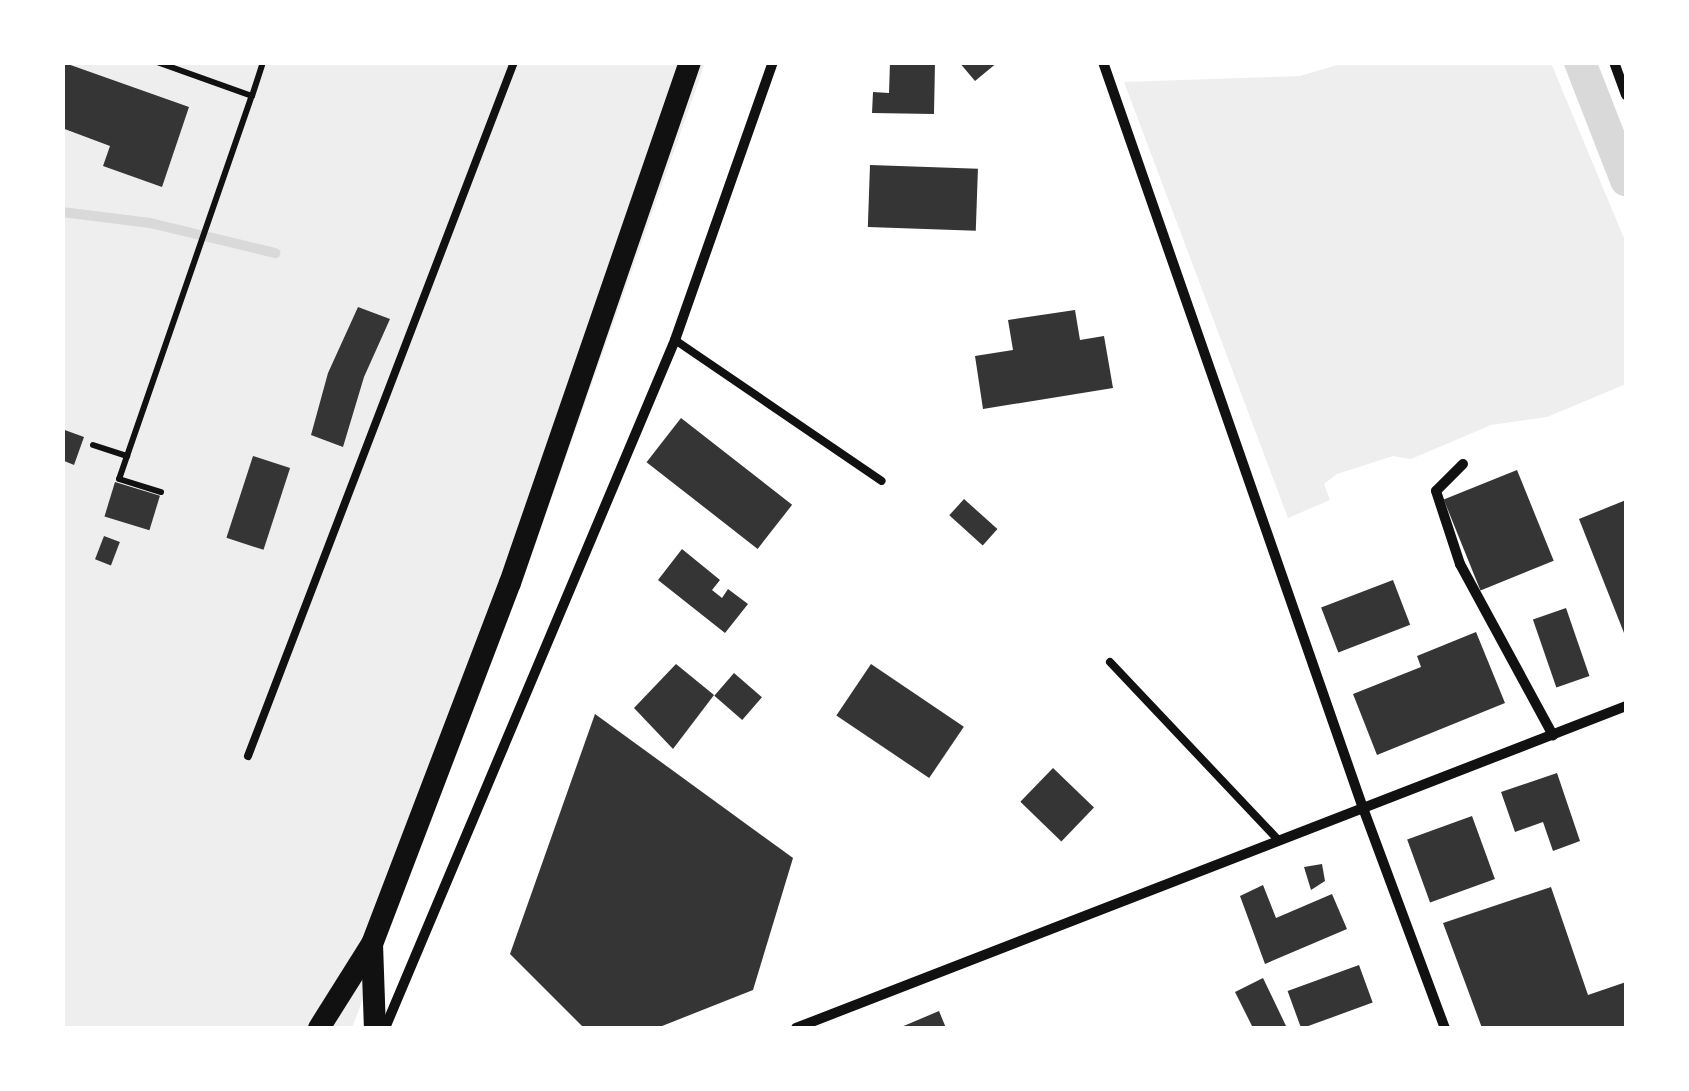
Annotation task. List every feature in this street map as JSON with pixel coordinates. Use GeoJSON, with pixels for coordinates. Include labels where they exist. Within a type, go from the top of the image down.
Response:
{"type":"FeatureCollection","features":[{"type":"Feature","properties":{"kind":"main road"},"geometry":{"type":"LineString","coordinates":[[319,1028],[372,944],[510,583],[690,62]]}},
{"type":"Feature","properties":{"kind":"main road"},"geometry":{"type":"LineString","coordinates":[[372,944],[375,1028]]}},
{"type":"Feature","properties":{"kind":"street"},"geometry":{"type":"LineString","coordinates":[[385,1028],[675,340],[774,62]]}},
{"type":"Feature","properties":{"kind":"street"},"geometry":{"type":"LineString","coordinates":[[1103,62],[1364,808],[1446,1028]]}},
{"type":"Feature","properties":{"kind":"street"},"geometry":{"type":"LineString","coordinates":[[1614,62],[1626,95]]}},
{"type":"Feature","properties":{"kind":"street"},"geometry":{"type":"LineString","coordinates":[[1464,464],[1436,491],[1460,564],[1553,735]]}},
{"type":"Feature","properties":{"kind":"street"},"geometry":{"type":"LineString","coordinates":[[796,1028],[1626,706]]}},
{"type":"Feature","properties":{"kind":"lane"},"geometry":{"type":"LineString","coordinates":[[248,756],[514,62]]}},
{"type":"Feature","properties":{"kind":"lane"},"geometry":{"type":"LineString","coordinates":[[675,340],[882,480]]}},
{"type":"Feature","properties":{"kind":"lane"},"geometry":{"type":"LineString","coordinates":[[1110,662],[1279,841]]}},
{"type":"Feature","properties":{"kind":"path"},"geometry":{"type":"LineString","coordinates":[[157,62],[252,96]]}},
{"type":"Feature","properties":{"kind":"path"},"geometry":{"type":"LineString","coordinates":[[161,492],[118,479],[264,62]]}},
{"type":"Feature","properties":{"kind":"path"},"geometry":{"type":"LineString","coordinates":[[93,446],[126,456]]}},
{"type":"Feature","properties":{"kind":"shaded area"},"geometry":{"type":"Polygon","coordinates":[[[62,63],[705,63],[520,588],[352,1028],[63,1028],[62,63]]]}},
{"type":"Feature","properties":{"kind":"shaded area"},"geometry":{"type":"Polygon","coordinates":[[[1344,63],[1551,63],[1626,243],[1626,384],[1547,417],[1491,425],[1411,459],[1393,456],[1337,474],[1324,484],[1330,500],[1288,518],[1124,82],[1300,76],[1344,63]]]}},
{"type":"Feature","properties":{"kind":"building"},"geometry":{"type":"Polygon","coordinates":[[[62,62],[189,107],[162,187],[103,166],[110,146],[62,128],[62,62]]]}},
{"type":"Feature","properties":{"kind":"building"},"geometry":{"type":"Polygon","coordinates":[[[890,62],[935,62],[934,114],[872,113],[873,92],[889,93],[890,62]]]}},
{"type":"Feature","properties":{"kind":"building"},"geometry":{"type":"Polygon","coordinates":[[[959,62],[998,62],[975,81],[959,62]]]}},
{"type":"Feature","properties":{"kind":"building"},"geometry":{"type":"Polygon","coordinates":[[[870,165],[978,169],[976,231],[868,227],[870,165]]]}},
{"type":"Feature","properties":{"kind":"building"},"geometry":{"type":"Polygon","coordinates":[[[358,307],[390,319],[364,377],[343,447],[311,435],[328,373],[358,307]]]}},
{"type":"Feature","properties":{"kind":"building"},"geometry":{"type":"Polygon","coordinates":[[[1075,310],[1080,340],[1104,336],[1113,388],[983,409],[975,356],[1013,350],[1008,320],[1075,310]]]}},
{"type":"Feature","properties":{"kind":"building"},"geometry":{"type":"Polygon","coordinates":[[[681,418],[792,505],[758,549],[647,462],[681,418]]]}},
{"type":"Feature","properties":{"kind":"building"},"geometry":{"type":"Polygon","coordinates":[[[62,429],[84,437],[74,465],[62,460],[62,429]]]}},
{"type":"Feature","properties":{"kind":"building"},"geometry":{"type":"Polygon","coordinates":[[[253,456],[290,468],[264,550],[226,538],[253,456]]]}},
{"type":"Feature","properties":{"kind":"building"},"geometry":{"type":"Polygon","coordinates":[[[1517,470],[1554,561],[1480,590],[1444,500],[1517,470]]]}},
{"type":"Feature","properties":{"kind":"building"},"geometry":{"type":"Polygon","coordinates":[[[115,482],[160,496],[149,530],[104,516],[115,482]]]}},
{"type":"Feature","properties":{"kind":"building"},"geometry":{"type":"Polygon","coordinates":[[[964,499],[997,529],[983,545],[949,515],[964,499]]]}},
{"type":"Feature","properties":{"kind":"building"},"geometry":{"type":"Polygon","coordinates":[[[1626,500],[1626,638],[1579,519],[1626,500]]]}},
{"type":"Feature","properties":{"kind":"building"},"geometry":{"type":"Polygon","coordinates":[[[104,536],[120,542],[111,565],[95,559],[104,536]]]}},
{"type":"Feature","properties":{"kind":"building"},"geometry":{"type":"Polygon","coordinates":[[[682,549],[720,580],[712,590],[722,598],[728,589],[748,604],[725,633],[658,580],[682,549]]]}},
{"type":"Feature","properties":{"kind":"building"},"geometry":{"type":"Polygon","coordinates":[[[1393,580],[1410,625],[1338,652],[1321,608],[1393,580]]]}},
{"type":"Feature","properties":{"kind":"building"},"geometry":{"type":"Polygon","coordinates":[[[1566,608],[1589,676],[1556,687],[1533,619],[1566,608]]]}},
{"type":"Feature","properties":{"kind":"building"},"geometry":{"type":"Polygon","coordinates":[[[1476,632],[1505,703],[1377,755],[1353,694],[1421,667],[1417,656],[1476,632]]]}},
{"type":"Feature","properties":{"kind":"building"},"geometry":{"type":"Polygon","coordinates":[[[676,664],[714,695],[673,749],[634,708],[676,664]]]}},
{"type":"Feature","properties":{"kind":"building"},"geometry":{"type":"Polygon","coordinates":[[[871,664],[964,727],[929,778],[836,715],[871,664]]]}},
{"type":"Feature","properties":{"kind":"building"},"geometry":{"type":"Polygon","coordinates":[[[734,673],[762,697],[742,720],[714,696],[734,673]]]}},
{"type":"Feature","properties":{"kind":"building"},"geometry":{"type":"Polygon","coordinates":[[[595,714],[793,858],[753,990],[657,1028],[584,1028],[510,954],[595,714]]]}},
{"type":"Feature","properties":{"kind":"building"},"geometry":{"type":"Polygon","coordinates":[[[1053,768],[1094,808],[1061,841],[1020,802],[1053,768]]]}},
{"type":"Feature","properties":{"kind":"building"},"geometry":{"type":"Polygon","coordinates":[[[1557,773],[1580,841],[1553,851],[1543,822],[1515,832],[1501,792],[1557,773]]]}},
{"type":"Feature","properties":{"kind":"building"},"geometry":{"type":"Polygon","coordinates":[[[1472,816],[1495,879],[1430,903],[1407,840],[1472,816]]]}},
{"type":"Feature","properties":{"kind":"building"},"geometry":{"type":"Polygon","coordinates":[[[1322,864],[1325,881],[1311,890],[1304,867],[1322,864]]]}},
{"type":"Feature","properties":{"kind":"building"},"geometry":{"type":"Polygon","coordinates":[[[1263,885],[1276,918],[1332,894],[1347,929],[1265,964],[1240,896],[1263,885]]]}},
{"type":"Feature","properties":{"kind":"building"},"geometry":{"type":"Polygon","coordinates":[[[1551,887],[1588,995],[1626,982],[1626,1028],[1482,1028],[1443,923],[1551,887]]]}},
{"type":"Feature","properties":{"kind":"building"},"geometry":{"type":"Polygon","coordinates":[[[1359,965],[1373,1003],[1301,1028],[1288,991],[1359,965]]]}},
{"type":"Feature","properties":{"kind":"building"},"geometry":{"type":"Polygon","coordinates":[[[1263,978],[1287,1028],[1253,1028],[1235,992],[1263,978]]]}},
{"type":"Feature","properties":{"kind":"building"},"geometry":{"type":"Polygon","coordinates":[[[939,1011],[946,1028],[898,1028],[906,1025],[939,1011]]]}},
{"type":"Feature","properties":{"kind":"waterway"},"geometry":{"type":"LineString","coordinates":[[1580,62],[1626,180]]}},
{"type":"Feature","properties":{"kind":"waterway"},"geometry":{"type":"LineString","coordinates":[[62,212],[150,223],[275,253]]}}]}
